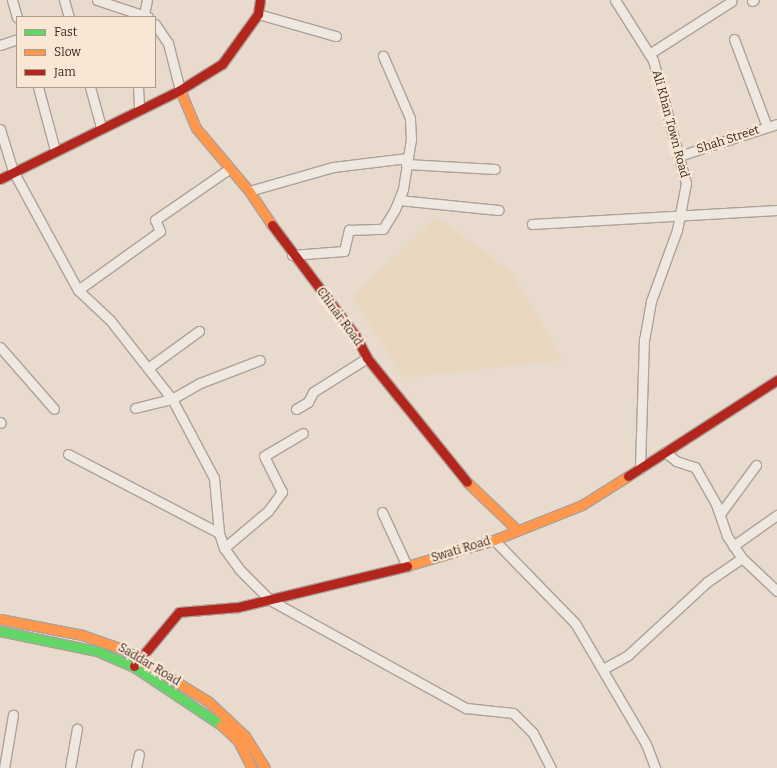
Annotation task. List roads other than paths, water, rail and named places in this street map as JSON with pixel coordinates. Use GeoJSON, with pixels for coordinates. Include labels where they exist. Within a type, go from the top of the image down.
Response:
{"type":"FeatureCollection","features":[{"type":"Feature","properties":{"kind":"street"},"geometry":{"type":"LineString","coordinates":[[12,0],[17,16]]}},
{"type":"Feature","properties":{"kind":"street"},"geometry":{"type":"LineString","coordinates":[[64,0],[69,16]]}},
{"type":"Feature","properties":{"kind":"street"},"geometry":{"type":"LineString","coordinates":[[97,0],[142,15],[147,0]]}},
{"type":"Feature","properties":{"kind":"street"},"geometry":{"type":"LineString","coordinates":[[0,178],[101,127],[180,90],[222,64],[258,14],[260,0]]}},
{"type":"Feature","properties":{"kind":"street","name":"Ali Khan Town Road"},"geometry":{"type":"LineString","coordinates":[[615,0],[649,54],[686,183],[679,213],[677,230],[651,301],[644,338],[640,469]]}},
{"type":"Feature","properties":{"kind":"street"},"geometry":{"type":"LineString","coordinates":[[649,54],[732,1]]}},
{"type":"Feature","properties":{"kind":"street"},"geometry":{"type":"LineString","coordinates":[[258,14],[336,36]]}},
{"type":"Feature","properties":{"kind":"street"},"geometry":{"type":"LineString","coordinates":[[159,31],[180,90]]}},
{"type":"Feature","properties":{"kind":"street"},"geometry":{"type":"LineString","coordinates":[[0,45],[16,39]]}},
{"type":"Feature","properties":{"kind":"street"},"geometry":{"type":"LineString","coordinates":[[734,39],[767,127]]}},
{"type":"Feature","properties":{"kind":"street"},"geometry":{"type":"LineString","coordinates":[[292,254],[344,251],[349,230],[383,229],[399,200],[406,161],[410,118],[383,56]]}},
{"type":"Feature","properties":{"kind":"street"},"geometry":{"type":"LineString","coordinates":[[38,88],[55,150]]}},
{"type":"Feature","properties":{"kind":"street"},"geometry":{"type":"LineString","coordinates":[[90,88],[101,127]]}},
{"type":"Feature","properties":{"kind":"street"},"geometry":{"type":"LineString","coordinates":[[138,88],[140,108]]}},
{"type":"Feature","properties":{"kind":"street","name":"Chinar Road"},"geometry":{"type":"LineString","coordinates":[[180,90],[196,128],[249,191],[292,254],[336,309],[367,358],[462,477],[517,530]]}},
{"type":"Feature","properties":{"kind":"street","name":"Shah Street"},"geometry":{"type":"LineString","coordinates":[[679,156],[777,124]]}},
{"type":"Feature","properties":{"kind":"street"},"geometry":{"type":"LineString","coordinates":[[0,129],[14,171],[78,290],[110,320],[172,399],[214,478],[219,534],[224,548],[270,600],[466,708],[513,713],[533,733],[551,768]]}},
{"type":"Feature","properties":{"kind":"street"},"geometry":{"type":"LineString","coordinates":[[249,191],[333,167],[406,161],[495,169]]}},
{"type":"Feature","properties":{"kind":"street"},"geometry":{"type":"LineString","coordinates":[[78,290],[160,231],[155,220],[229,169]]}},
{"type":"Feature","properties":{"kind":"street"},"geometry":{"type":"LineString","coordinates":[[399,200],[500,210]]}},
{"type":"Feature","properties":{"kind":"street"},"geometry":{"type":"LineString","coordinates":[[532,224],[679,213],[777,210]]}},
{"type":"Feature","properties":{"kind":"street"},"geometry":{"type":"LineString","coordinates":[[148,368],[199,331]]}},
{"type":"Feature","properties":{"kind":"street"},"geometry":{"type":"LineString","coordinates":[[0,347],[54,409]]}},
{"type":"Feature","properties":{"kind":"street"},"geometry":{"type":"LineString","coordinates":[[296,409],[308,402],[313,392],[367,358]]}},
{"type":"Feature","properties":{"kind":"street"},"geometry":{"type":"LineString","coordinates":[[135,408],[172,399],[200,382],[260,360]]}},
{"type":"Feature","properties":{"kind":"street","name":"Swati Road"},"geometry":{"type":"LineString","coordinates":[[136,662],[179,612],[238,607],[407,566],[494,540],[582,505],[777,380]]}},
{"type":"Feature","properties":{"kind":"street"},"geometry":{"type":"LineString","coordinates":[[224,548],[268,511],[282,492],[264,456],[303,433]]}},
{"type":"Feature","properties":{"kind":"street"},"geometry":{"type":"LineString","coordinates":[[665,452],[676,461],[695,467],[720,514],[733,546],[742,558],[777,590]]}},
{"type":"Feature","properties":{"kind":"street"},"geometry":{"type":"LineString","coordinates":[[68,454],[219,534]]}},
{"type":"Feature","properties":{"kind":"street"},"geometry":{"type":"LineString","coordinates":[[720,514],[756,465]]}},
{"type":"Feature","properties":{"kind":"street"},"geometry":{"type":"LineString","coordinates":[[382,512],[407,566]]}},
{"type":"Feature","properties":{"kind":"street"},"geometry":{"type":"LineString","coordinates":[[733,546],[777,516]]}},
{"type":"Feature","properties":{"kind":"street"},"geometry":{"type":"LineString","coordinates":[[494,540],[575,623],[603,668],[655,768]]}},
{"type":"Feature","properties":{"kind":"street"},"geometry":{"type":"LineString","coordinates":[[603,668],[628,655],[707,582],[742,558]]}},
{"type":"Feature","properties":{"kind":"street","name":"Saddar Road"},"geometry":{"type":"LineString","coordinates":[[0,619],[105,640],[136,662],[209,702],[246,736],[265,768]]}},
{"type":"Feature","properties":{"kind":"street"},"geometry":{"type":"LineString","coordinates":[[0,631],[98,651],[136,662],[225,728],[238,741],[252,768]]}},
{"type":"Feature","properties":{"kind":"street"},"geometry":{"type":"LineString","coordinates":[[4,768],[13,715]]}},
{"type":"Feature","properties":{"kind":"street"},"geometry":{"type":"LineString","coordinates":[[70,768],[77,728]]}},
{"type":"Feature","properties":{"kind":"street"},"geometry":{"type":"LineString","coordinates":[[136,768],[139,754]]}}]}
